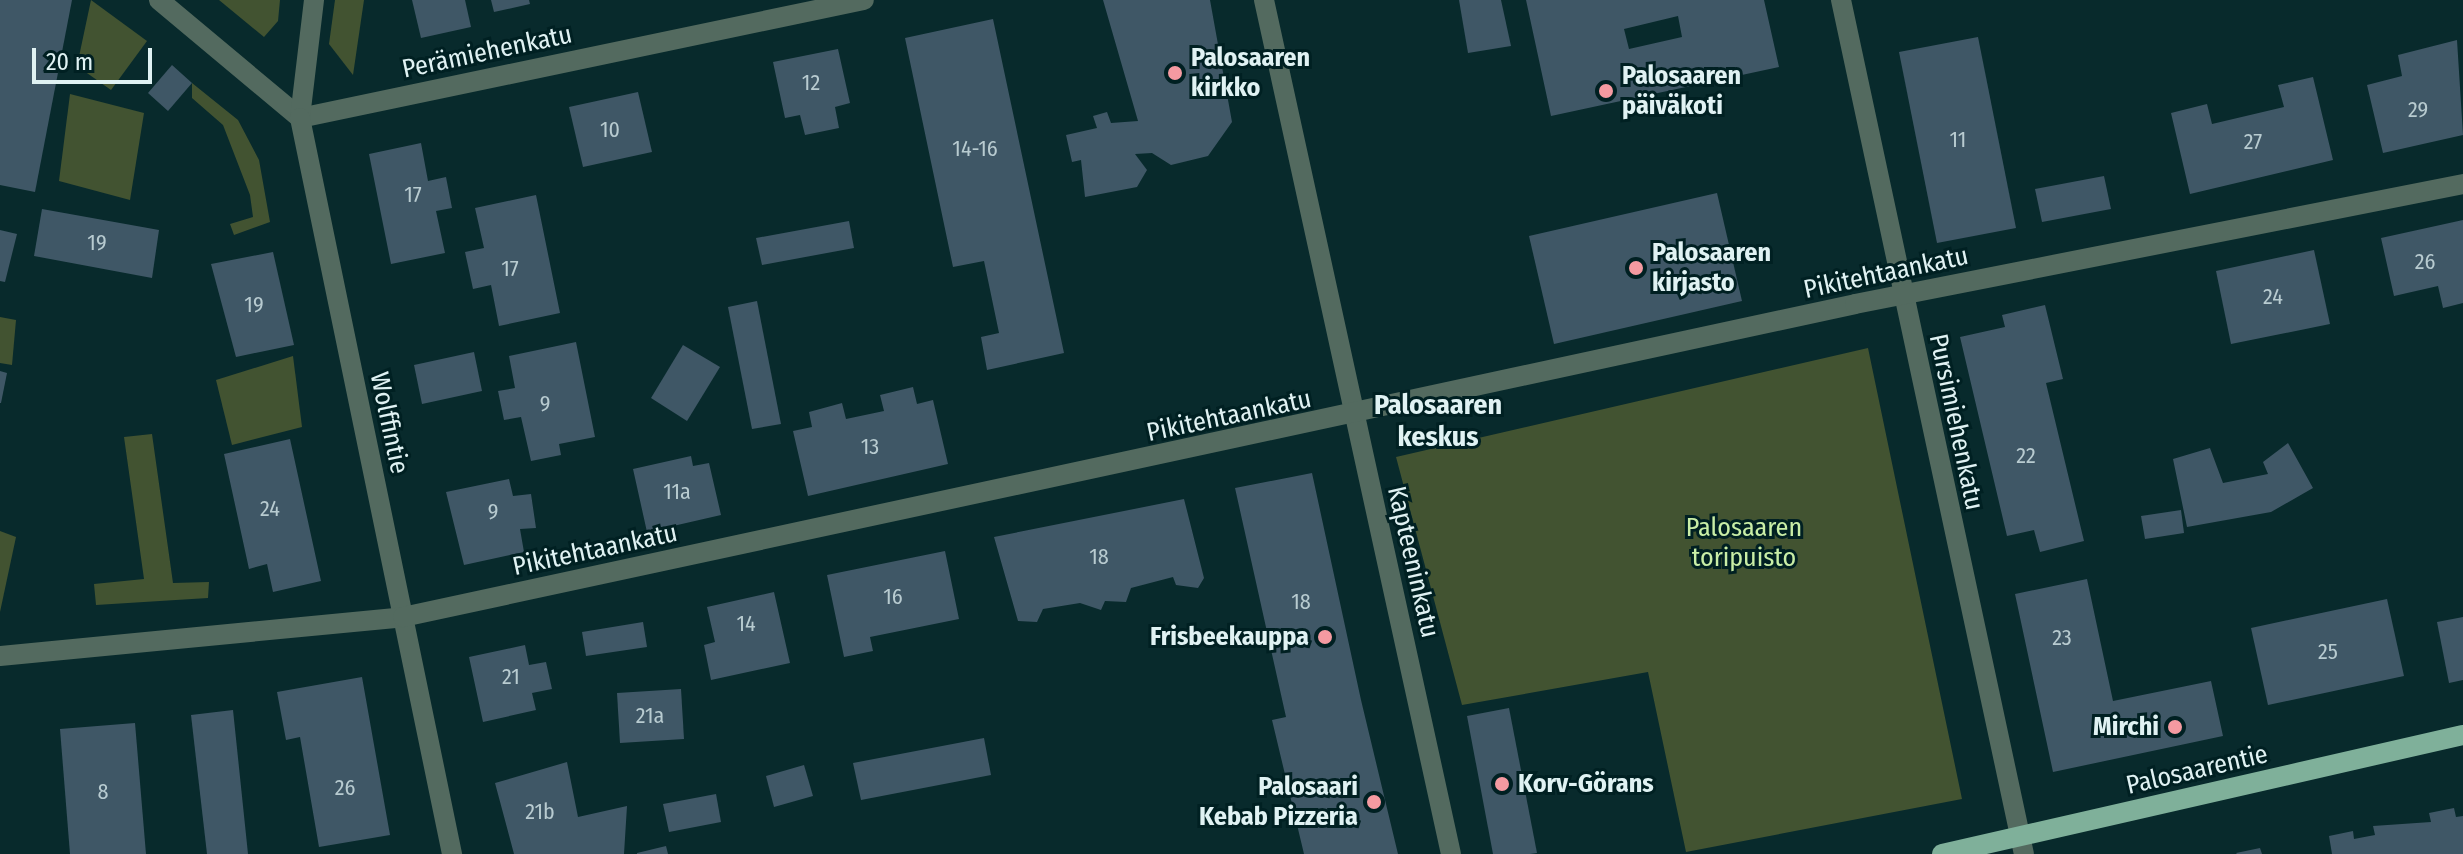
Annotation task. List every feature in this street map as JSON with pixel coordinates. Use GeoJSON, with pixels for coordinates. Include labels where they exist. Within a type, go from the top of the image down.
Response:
{"type":"FeatureCollection","features":[{"type":"Feature","properties":{"kind":"main road","name":"Palosaarentie"},"geometry":{"type":"LineString","coordinates":[[1942,854],[2022,846],[2463,735]]}},
{"type":"Feature","properties":{"kind":"street"},"geometry":{"type":"LineString","coordinates":[[159,0],[300,118]]}},
{"type":"Feature","properties":{"kind":"street","name":"Wolffintie"},"geometry":{"type":"LineString","coordinates":[[314,0],[300,118],[452,854]]}},
{"type":"Feature","properties":{"kind":"street","name":"Perämiehenkatu"},"geometry":{"type":"LineString","coordinates":[[300,118],[864,0]]}},
{"type":"Feature","properties":{"kind":"street","name":"Kapteeninkatu"},"geometry":{"type":"LineString","coordinates":[[1264,0],[1451,854]]}},
{"type":"Feature","properties":{"kind":"street","name":"Pursimiehenkatu"},"geometry":{"type":"LineString","coordinates":[[1841,0],[2022,846]]}},
{"type":"Feature","properties":{"kind":"street","name":"Pikitehtaankatu"},"geometry":{"type":"LineString","coordinates":[[0,656],[403,617],[1354,416],[1902,295],[2463,184]]}},
{"type":"Feature","properties":{"kind":"green space"},"geometry":{"type":"Polygon","coordinates":[[[91,0],[147,41],[111,90],[77,66],[91,0]]]}},
{"type":"Feature","properties":{"kind":"green space"},"geometry":{"type":"Polygon","coordinates":[[[219,0],[280,0],[278,21],[264,37],[219,0]]]}},
{"type":"Feature","properties":{"kind":"green space"},"geometry":{"type":"Polygon","coordinates":[[[335,0],[364,0],[353,75],[329,44],[335,0]]]}},
{"type":"Feature","properties":{"kind":"green space"},"geometry":{"type":"Polygon","coordinates":[[[192,83],[238,120],[259,160],[270,222],[234,235],[230,224],[253,217],[250,195],[223,125],[192,98],[192,83]]]}},
{"type":"Feature","properties":{"kind":"green space"},"geometry":{"type":"Polygon","coordinates":[[[70,94],[144,113],[130,200],[59,181],[70,94]]]}},
{"type":"Feature","properties":{"kind":"green space"},"geometry":{"type":"Polygon","coordinates":[[[0,317],[16,320],[12,365],[0,363],[0,317]]]}},
{"type":"Feature","properties":{"kind":"green space","name":"Palosaaren toripuisto"},"geometry":{"type":"Polygon","coordinates":[[[1868,348],[1962,799],[1686,852],[1648,672],[1462,705],[1396,457],[1868,348]]]}},
{"type":"Feature","properties":{"kind":"green space"},"geometry":{"type":"Polygon","coordinates":[[[293,356],[302,427],[232,445],[216,380],[293,356]]]}},
{"type":"Feature","properties":{"kind":"green space"},"geometry":{"type":"Polygon","coordinates":[[[152,434],[173,583],[209,582],[208,598],[96,605],[94,584],[144,579],[124,437],[152,434]]]}},
{"type":"Feature","properties":{"kind":"green space"},"geometry":{"type":"Polygon","coordinates":[[[0,531],[16,537],[0,612],[0,531]]]}},
{"type":"Feature","properties":{"kind":"building"},"geometry":{"type":"Polygon","coordinates":[[[0,0],[72,0],[35,192],[0,185],[0,0]]]}},
{"type":"Feature","properties":{"kind":"building"},"geometry":{"type":"Polygon","coordinates":[[[412,0],[465,0],[471,27],[421,38],[412,0]]]}},
{"type":"Feature","properties":{"kind":"building"},"geometry":{"type":"Polygon","coordinates":[[[491,0],[529,0],[530,4],[494,12],[491,0]]]}},
{"type":"Feature","properties":{"kind":"building","name":"Palosaaren kirkko"},"geometry":{"type":"Polygon","coordinates":[[[1103,0],[1210,0],[1232,122],[1208,156],[1171,165],[1152,153],[1135,154],[1147,170],[1137,187],[1085,197],[1081,160],[1072,162],[1066,135],[1097,128],[1093,116],[1107,112],[1111,123],[1138,121],[1103,0]]]}},
{"type":"Feature","properties":{"kind":"building"},"geometry":{"type":"Polygon","coordinates":[[[1459,0],[1501,0],[1511,46],[1468,53],[1459,0]]]}},
{"type":"Feature","properties":{"kind":"building"},"geometry":{"type":"Polygon","coordinates":[[[1526,0],[1764,0],[1779,67],[1551,116],[1526,0]],[[1678,16],[1624,29],[1629,49],[1682,37],[1678,16]]]}},
{"type":"Feature","properties":{"kind":"building"},"geometry":{"type":"Polygon","coordinates":[[[993,19],[1064,353],[987,370],[981,337],[999,333],[984,261],[953,267],[905,38],[993,19]]]}},
{"type":"Feature","properties":{"kind":"building"},"geometry":{"type":"Polygon","coordinates":[[[1978,37],[2016,228],[1937,243],[1899,52],[1978,37]]]}},
{"type":"Feature","properties":{"kind":"building"},"geometry":{"type":"Polygon","coordinates":[[[2457,40],[2463,135],[2383,153],[2367,85],[2402,76],[2398,55],[2457,40]]]}},
{"type":"Feature","properties":{"kind":"building"},"geometry":{"type":"Polygon","coordinates":[[[838,49],[850,103],[835,107],[839,128],[805,135],[800,115],[785,118],[773,62],[838,49]]]}},
{"type":"Feature","properties":{"kind":"building"},"geometry":{"type":"Polygon","coordinates":[[[172,65],[192,83],[168,111],[148,93],[172,65]]]}},
{"type":"Feature","properties":{"kind":"building"},"geometry":{"type":"Polygon","coordinates":[[[2313,77],[2333,160],[2190,194],[2171,113],[2207,104],[2212,124],[2284,107],[2278,85],[2313,77]]]}},
{"type":"Feature","properties":{"kind":"building"},"geometry":{"type":"Polygon","coordinates":[[[638,92],[652,152],[583,167],[569,107],[638,92]]]}},
{"type":"Feature","properties":{"kind":"building"},"geometry":{"type":"Polygon","coordinates":[[[421,143],[428,181],[446,177],[452,208],[436,211],[445,253],[391,264],[369,154],[421,143]]]}},
{"type":"Feature","properties":{"kind":"building"},"geometry":{"type":"Polygon","coordinates":[[[2104,176],[2111,209],[2042,222],[2035,189],[2104,176]]]}},
{"type":"Feature","properties":{"kind":"building","name":"Palosaaren kirjasto"},"geometry":{"type":"Polygon","coordinates":[[[1717,193],[1742,301],[1554,344],[1529,236],[1717,193]]]}},
{"type":"Feature","properties":{"kind":"building"},"geometry":{"type":"Polygon","coordinates":[[[536,195],[560,313],[499,326],[491,285],[473,289],[465,252],[484,248],[475,208],[536,195]]]}},
{"type":"Feature","properties":{"kind":"building"},"geometry":{"type":"Polygon","coordinates":[[[42,209],[159,230],[152,278],[34,256],[42,209]]]}},
{"type":"Feature","properties":{"kind":"building"},"geometry":{"type":"Polygon","coordinates":[[[2463,220],[2463,303],[2443,308],[2438,286],[2394,296],[2381,238],[2463,220]]]}},
{"type":"Feature","properties":{"kind":"building"},"geometry":{"type":"Polygon","coordinates":[[[849,221],[854,248],[762,265],[756,238],[849,221]]]}},
{"type":"Feature","properties":{"kind":"building"},"geometry":{"type":"Polygon","coordinates":[[[0,230],[17,234],[5,282],[0,281],[0,230]]]}},
{"type":"Feature","properties":{"kind":"building"},"geometry":{"type":"Polygon","coordinates":[[[2314,250],[2330,324],[2231,344],[2216,271],[2314,250]]]}},
{"type":"Feature","properties":{"kind":"building"},"geometry":{"type":"Polygon","coordinates":[[[273,252],[294,345],[236,357],[211,264],[273,252]]]}},
{"type":"Feature","properties":{"kind":"building"},"geometry":{"type":"Polygon","coordinates":[[[757,301],[781,424],[752,429],[728,307],[757,301]]]}},
{"type":"Feature","properties":{"kind":"building"},"geometry":{"type":"Polygon","coordinates":[[[2045,305],[2063,379],[2046,383],[2084,541],[2040,552],[2034,530],[2007,536],[1960,337],[2005,327],[2002,315],[2045,305]]]}},
{"type":"Feature","properties":{"kind":"building"},"geometry":{"type":"Polygon","coordinates":[[[576,342],[595,437],[559,444],[561,455],[531,461],[521,417],[504,420],[498,391],[515,388],[509,356],[576,342]]]}},
{"type":"Feature","properties":{"kind":"building"},"geometry":{"type":"Polygon","coordinates":[[[683,345],[720,367],[687,421],[651,398],[683,345]]]}},
{"type":"Feature","properties":{"kind":"building"},"geometry":{"type":"Polygon","coordinates":[[[474,352],[482,391],[422,404],[414,365],[474,352]]]}},
{"type":"Feature","properties":{"kind":"building"},"geometry":{"type":"Polygon","coordinates":[[[0,371],[7,373],[1,403],[0,403],[0,371]]]}},
{"type":"Feature","properties":{"kind":"building"},"geometry":{"type":"Polygon","coordinates":[[[913,387],[917,404],[933,400],[948,464],[808,496],[793,431],[812,427],[809,412],[842,403],[846,419],[884,411],[880,395],[913,387]]]}},
{"type":"Feature","properties":{"kind":"building"},"geometry":{"type":"Polygon","coordinates":[[[290,439],[321,581],[273,592],[267,564],[249,569],[224,454],[290,439]]]}},
{"type":"Feature","properties":{"kind":"building"},"geometry":{"type":"Polygon","coordinates":[[[2288,443],[2313,488],[2271,512],[2187,527],[2173,459],[2210,448],[2223,483],[2268,474],[2263,462],[2288,443]]]}},
{"type":"Feature","properties":{"kind":"building"},"geometry":{"type":"Polygon","coordinates":[[[691,456],[693,466],[709,463],[721,515],[647,532],[633,469],[691,456]]]}},
{"type":"Feature","properties":{"kind":"building"},"geometry":{"type":"Polygon","coordinates":[[[1312,473],[1398,854],[1304,854],[1272,720],[1286,717],[1235,488],[1312,473]]]}},
{"type":"Feature","properties":{"kind":"building"},"geometry":{"type":"Polygon","coordinates":[[[509,479],[513,496],[531,494],[536,528],[520,529],[524,552],[464,565],[446,492],[509,479]]]}},
{"type":"Feature","properties":{"kind":"building"},"geometry":{"type":"Polygon","coordinates":[[[1184,499],[1204,578],[1198,588],[1176,585],[1173,577],[1131,588],[1126,602],[1105,601],[1101,610],[1080,603],[1043,609],[1037,622],[1018,621],[994,537],[1184,499]]]}},
{"type":"Feature","properties":{"kind":"building"},"geometry":{"type":"Polygon","coordinates":[[[2181,510],[2184,533],[2145,539],[2141,516],[2181,510]]]}},
{"type":"Feature","properties":{"kind":"building"},"geometry":{"type":"Polygon","coordinates":[[[945,551],[959,619],[870,637],[873,651],[844,657],[827,575],[945,551]]]}},
{"type":"Feature","properties":{"kind":"building"},"geometry":{"type":"Polygon","coordinates":[[[2087,579],[2113,701],[2211,681],[2223,736],[2053,772],[2015,594],[2087,579]]]}},
{"type":"Feature","properties":{"kind":"building"},"geometry":{"type":"Polygon","coordinates":[[[774,592],[790,663],[711,680],[704,645],[715,642],[707,607],[774,592]]]}},
{"type":"Feature","properties":{"kind":"building"},"geometry":{"type":"Polygon","coordinates":[[[2387,599],[2404,676],[2268,705],[2251,628],[2387,599]]]}},
{"type":"Feature","properties":{"kind":"building"},"geometry":{"type":"Polygon","coordinates":[[[2463,617],[2463,680],[2449,683],[2437,622],[2463,617]]]}},
{"type":"Feature","properties":{"kind":"building"},"geometry":{"type":"Polygon","coordinates":[[[643,622],[647,647],[586,656],[582,632],[643,622]]]}},
{"type":"Feature","properties":{"kind":"building"},"geometry":{"type":"Polygon","coordinates":[[[525,645],[529,665],[546,662],[552,689],[532,693],[536,710],[483,722],[469,657],[525,645]]]}},
{"type":"Feature","properties":{"kind":"building"},"geometry":{"type":"Polygon","coordinates":[[[362,677],[390,835],[319,847],[300,737],[286,740],[277,692],[362,677]]]}},
{"type":"Feature","properties":{"kind":"building"},"geometry":{"type":"Polygon","coordinates":[[[681,689],[684,739],[620,743],[617,693],[681,689]]]}},
{"type":"Feature","properties":{"kind":"building","name":"Korv-Görans"},"geometry":{"type":"Polygon","coordinates":[[[1509,708],[1537,853],[1493,854],[1467,716],[1509,708]]]}},
{"type":"Feature","properties":{"kind":"building"},"geometry":{"type":"Polygon","coordinates":[[[233,710],[248,854],[207,854],[191,715],[233,710]]]}},
{"type":"Feature","properties":{"kind":"building"},"geometry":{"type":"Polygon","coordinates":[[[135,723],[146,854],[70,854],[60,729],[135,723]]]}},
{"type":"Feature","properties":{"kind":"building"},"geometry":{"type":"Polygon","coordinates":[[[984,738],[991,775],[861,800],[853,763],[984,738]]]}},
{"type":"Feature","properties":{"kind":"building"},"geometry":{"type":"Polygon","coordinates":[[[567,762],[578,817],[627,806],[624,854],[514,854],[495,783],[567,762]]]}},
{"type":"Feature","properties":{"kind":"building"},"geometry":{"type":"Polygon","coordinates":[[[804,765],[813,796],[774,807],[766,776],[804,765]]]}},
{"type":"Feature","properties":{"kind":"building"},"geometry":{"type":"Polygon","coordinates":[[[716,794],[721,822],[669,832],[663,804],[716,794]]]}},
{"type":"Feature","properties":{"kind":"building"},"geometry":{"type":"Polygon","coordinates":[[[2454,808],[2456,817],[2463,816],[2463,854],[2332,854],[2329,836],[2353,831],[2354,839],[2375,835],[2373,826],[2431,822],[2429,813],[2454,808]]]}},
{"type":"Feature","properties":{"kind":"building"},"geometry":{"type":"Polygon","coordinates":[[[666,846],[668,854],[637,854],[637,853],[666,846]]]}},
{"type":"Feature","properties":{"kind":"building"},"geometry":{"type":"Polygon","coordinates":[[[2260,848],[2262,854],[2236,853],[2260,848]]]}},
{"type":"Feature","properties":{"kind":"place","name":"Palosaaren kirkko"},"geometry":{"type":"Point","coordinates":[1175,73]}},
{"type":"Feature","properties":{"kind":"place","name":"Palosaaren päiväkoti"},"geometry":{"type":"Point","coordinates":[1606,91]}},
{"type":"Feature","properties":{"kind":"place","name":"Palosaaren kirjasto"},"geometry":{"type":"Point","coordinates":[1636,268]}},
{"type":"Feature","properties":{"kind":"place","name":"Frisbeekauppa"},"geometry":{"type":"Point","coordinates":[1325,637]}},
{"type":"Feature","properties":{"kind":"place","name":"Mirchi"},"geometry":{"type":"Point","coordinates":[2175,727]}},
{"type":"Feature","properties":{"kind":"place","name":"Korv-Görans"},"geometry":{"type":"Point","coordinates":[1502,784]}},
{"type":"Feature","properties":{"kind":"place","name":"Palosaari Kebab Pizzeria"},"geometry":{"type":"Point","coordinates":[1374,802]}},
{"type":"Feature","properties":{"kind":"district","name":"Palosaaren keskus"},"geometry":{"type":"Point","coordinates":[1438,421]}}]}
